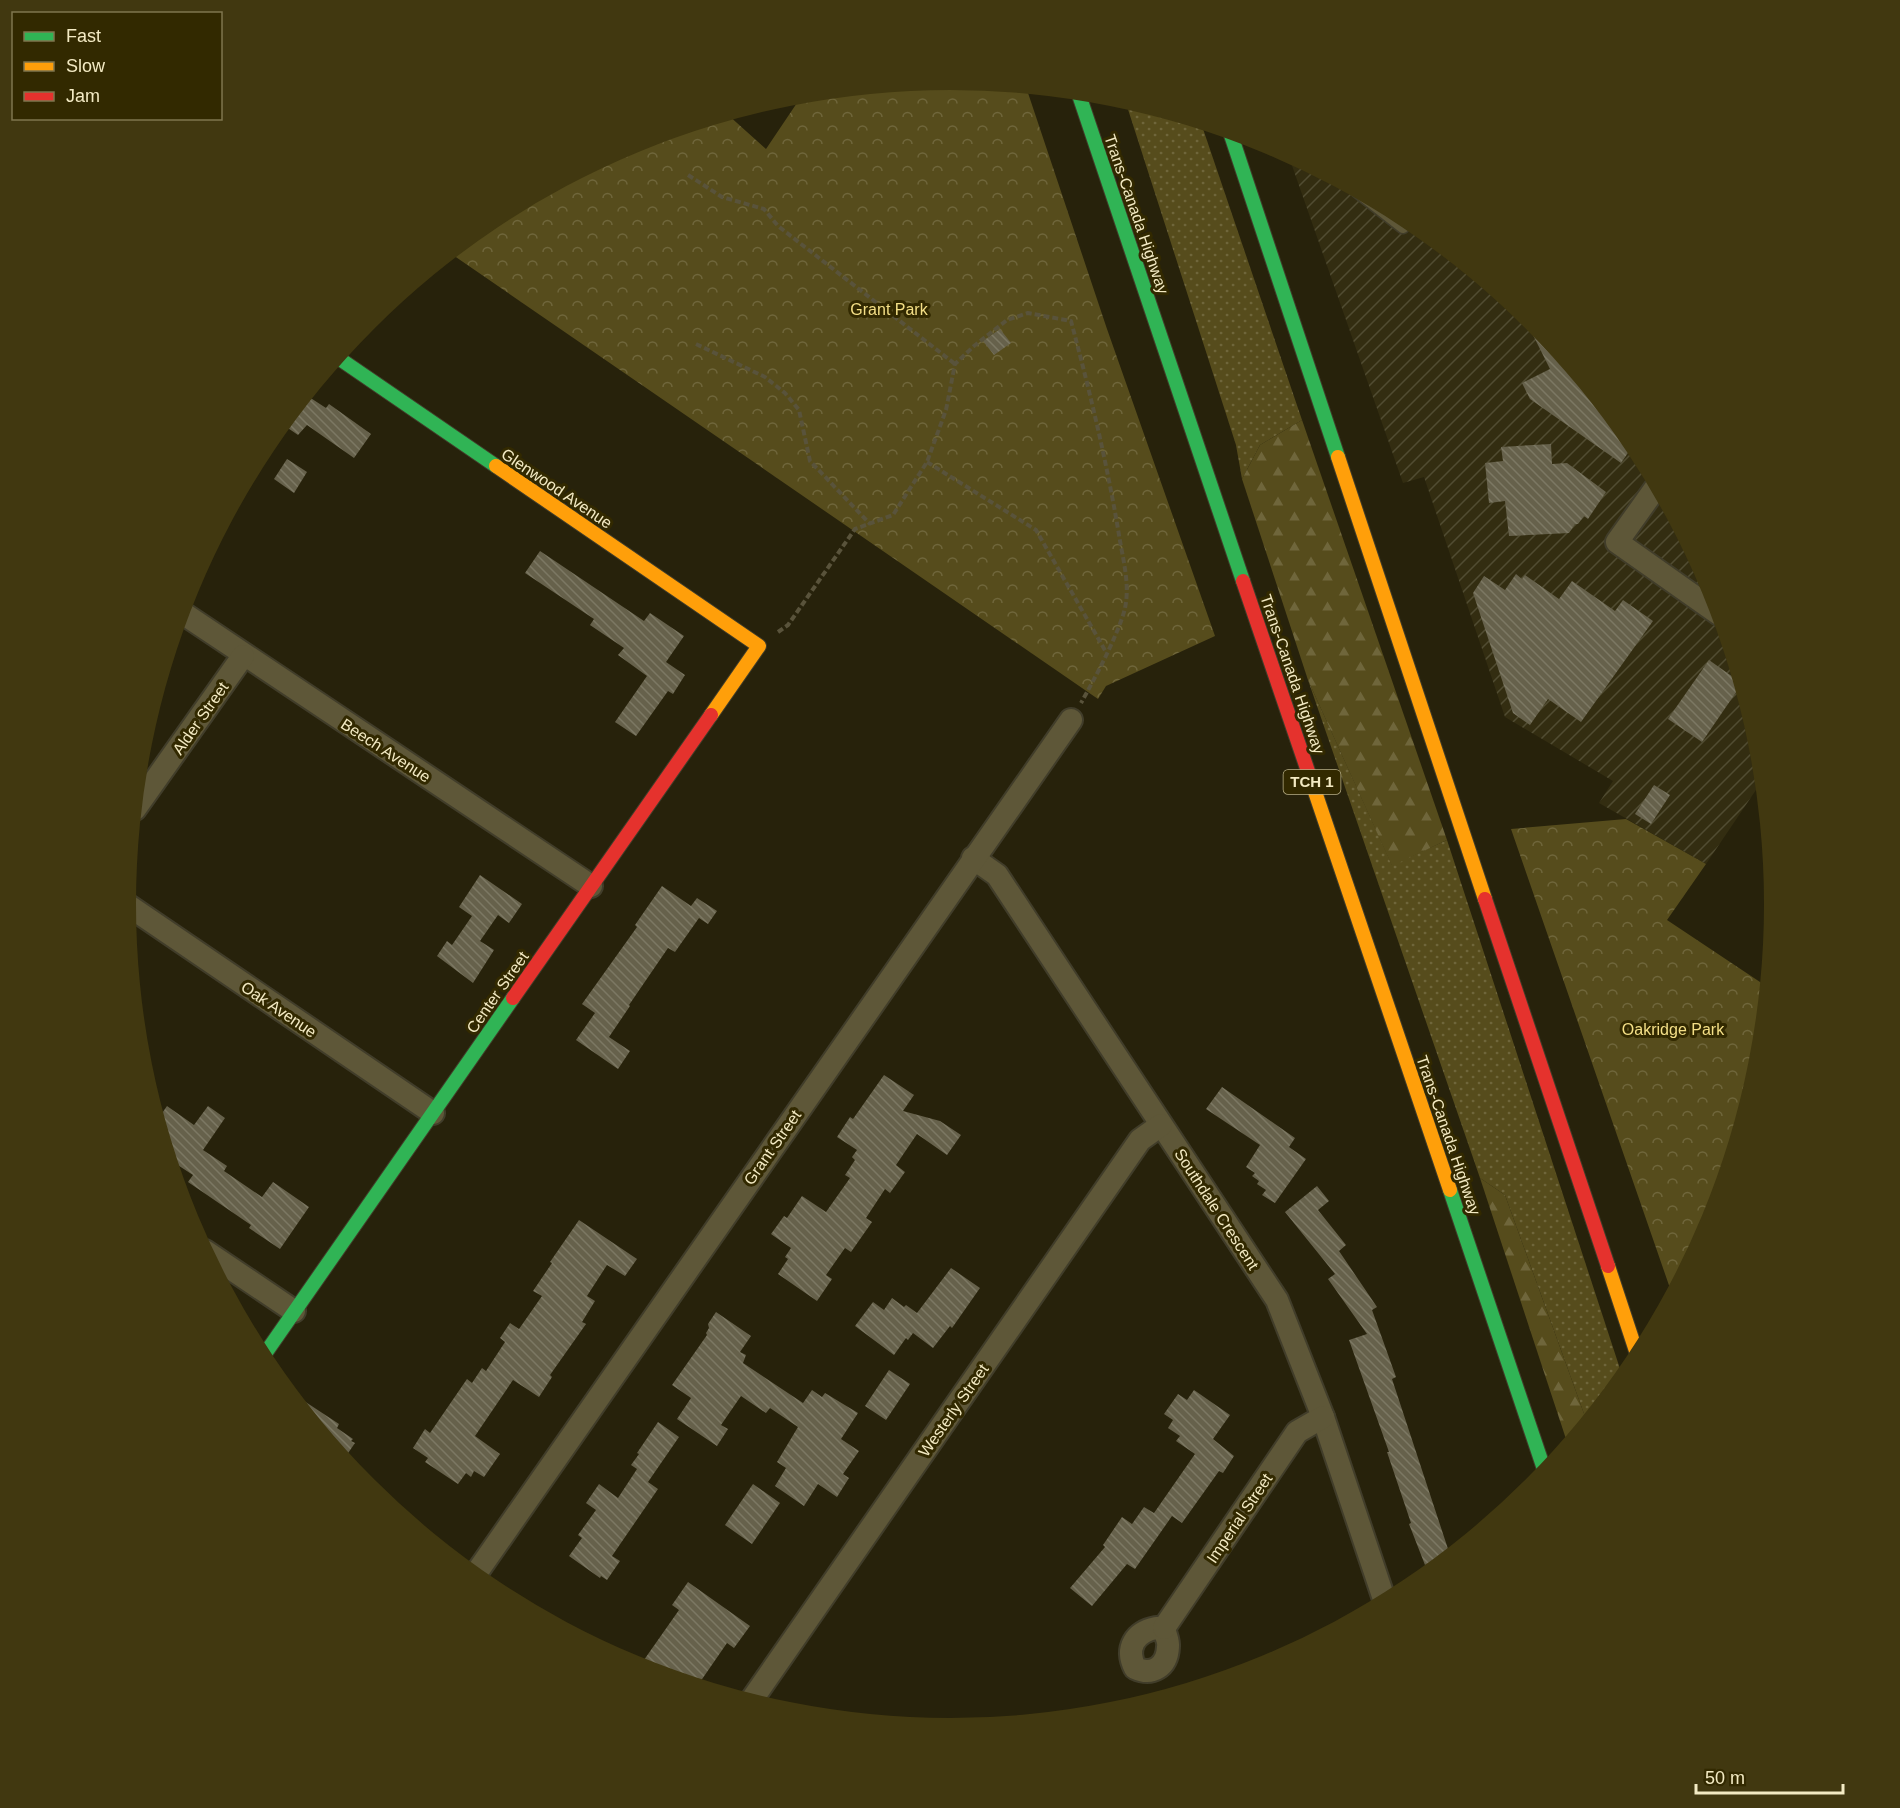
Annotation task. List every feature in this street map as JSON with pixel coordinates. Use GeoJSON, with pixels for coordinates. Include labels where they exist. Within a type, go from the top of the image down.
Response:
{"type":"FeatureCollection","features":[{"type":"Feature","properties":{"kind":"main road","name":"Trans-Canada Highway"},"geometry":{"type":"LineString","coordinates":[[1081,101],[1542,1463]]}},
{"type":"Feature","properties":{"kind":"main road"},"geometry":{"type":"LineString","coordinates":[[1233,141],[1634,1345]]}},
{"type":"Feature","properties":{"kind":"main road","name":"Glenwood Avenue"},"geometry":{"type":"LineString","coordinates":[[343,361],[759,646]]}},
{"type":"Feature","properties":{"kind":"main road","name":"Center Street"},"geometry":{"type":"LineString","coordinates":[[268,1349],[759,646]]}},
{"type":"Feature","properties":{"kind":"street"},"geometry":{"type":"LineString","coordinates":[[1652,493],[1617,542],[1707,606]]}},
{"type":"Feature","properties":{"kind":"street","name":"Beech Avenue"},"geometry":{"type":"LineString","coordinates":[[188,617],[243,656],[591,886]]}},
{"type":"Feature","properties":{"kind":"street","name":"Alder Street"},"geometry":{"type":"LineString","coordinates":[[143,798],[243,656]]}},
{"type":"Feature","properties":{"kind":"street","name":"Grant Street"},"geometry":{"type":"LineString","coordinates":[[480,1568],[1071,720]]}},
{"type":"Feature","properties":{"kind":"street","name":"Southdale Crescent"},"geometry":{"type":"LineString","coordinates":[[973,858],[998,875],[1277,1300],[1323,1418],[1382,1593]]}},
{"type":"Feature","properties":{"kind":"street","name":"Oak Avenue"},"geometry":{"type":"LineString","coordinates":[[136,911],[433,1113]]}},
{"type":"Feature","properties":{"kind":"street","name":"Westerly Street"},"geometry":{"type":"LineString","coordinates":[[756,1694],[1140,1140],[1161,1125]]}},
{"type":"Feature","properties":{"kind":"street"},"geometry":{"type":"LineString","coordinates":[[218,1260],[294,1311]]}},
{"type":"Feature","properties":{"kind":"street","name":"Imperial Street"},"geometry":{"type":"LineString","coordinates":[[1164,1628],[1297,1432],[1323,1418]]}},
{"type":"Feature","properties":{"kind":"path"},"geometry":{"type":"LineString","coordinates":[[688,175],[722,197],[764,209],[778,226],[955,364]]}},
{"type":"Feature","properties":{"kind":"path"},"geometry":{"type":"LineString","coordinates":[[759,646],[788,625],[855,529],[893,515],[927,462],[946,410],[955,364],[974,345],[1008,320],[1018,316],[1028,313],[1071,321],[1092,399],[1114,506],[1127,588],[1124,612],[1107,653],[1071,720]]}},
{"type":"Feature","properties":{"kind":"path"},"geometry":{"type":"LineString","coordinates":[[696,344],[765,377],[785,393],[799,410],[810,461],[870,524]]}},
{"type":"Feature","properties":{"kind":"path"},"geometry":{"type":"LineString","coordinates":[[927,462],[1036,530],[1107,653]]}},
{"type":"Feature","properties":{"kind":"shaded area"},"geometry":{"type":"Polygon","coordinates":[[[1292,166],[1357,199],[1402,227],[1446,258],[1487,292],[1526,328],[1596,408],[1655,497],[1702,592],[1721,642],[1736,693],[1756,790],[1706,864],[1599,803],[1613,781],[1505,717],[1424,477],[1403,483],[1292,166]]]}},
{"type":"Feature","properties":{"kind":"green space","name":"Grant Park"},"geometry":{"type":"Polygon","coordinates":[[[950,90],[1028,94],[1107,329],[1215,636],[1106,686],[1098,699],[456,257],[543,199],[638,152],[688,133],[733,120],[766,149],[795,105],[844,97],[897,92],[950,90]]]}},
{"type":"Feature","properties":{"kind":"green space"},"geometry":{"type":"Polygon","coordinates":[[[1128,110],[1204,131],[1302,420],[1260,445],[1242,479],[1236,445],[1128,110]]]}},
{"type":"Feature","properties":{"kind":"green space"},"geometry":{"type":"Polygon","coordinates":[[[1302,420],[1447,840],[1392,866],[1308,680],[1242,479],[1260,445],[1302,420]]]}},
{"type":"Feature","properties":{"kind":"green space"},"geometry":{"type":"Polygon","coordinates":[[[1308,680],[1392,865],[1447,840],[1619,1367],[1584,1414],[1505,1195],[1480,1178],[1308,680]]]}},
{"type":"Feature","properties":{"kind":"green space","name":"Oakridge Park"},"geometry":{"type":"Polygon","coordinates":[[[1626,819],[1706,864],[1667,920],[1760,982],[1748,1063],[1721,1166],[1702,1216],[1669,1285],[1511,829],[1626,819]]]}},
{"type":"Feature","properties":{"kind":"green space"},"geometry":{"type":"Polygon","coordinates":[[[1480,1178],[1505,1195],[1584,1414],[1565,1437],[1480,1178]]]}},
{"type":"Feature","properties":{"kind":"building"},"geometry":{"type":"Polygon","coordinates":[[[1000,329],[1011,343],[994,355],[983,341],[1000,329]]]}},
{"type":"Feature","properties":{"kind":"building"},"geometry":{"type":"Polygon","coordinates":[[[1534,336],[1596,408],[1627,452],[1621,463],[1530,399],[1522,383],[1550,369],[1534,336]]]}},
{"type":"Feature","properties":{"kind":"building"},"geometry":{"type":"Polygon","coordinates":[[[312,399],[326,408],[329,404],[371,434],[354,458],[307,425],[298,435],[289,429],[312,399]]]}},
{"type":"Feature","properties":{"kind":"building"},"geometry":{"type":"Polygon","coordinates":[[[1551,444],[1552,464],[1567,463],[1606,492],[1588,519],[1584,516],[1569,533],[1509,536],[1505,501],[1489,503],[1485,463],[1503,461],[1501,447],[1551,444]]]}},
{"type":"Feature","properties":{"kind":"building"},"geometry":{"type":"Polygon","coordinates":[[[287,459],[307,472],[294,493],[274,479],[287,459]]]}},
{"type":"Feature","properties":{"kind":"building"},"geometry":{"type":"Polygon","coordinates":[[[540,551],[644,621],[650,613],[684,636],[666,662],[685,675],[673,694],[668,691],[636,736],[615,722],[647,676],[618,655],[624,648],[590,625],[594,619],[525,573],[540,551]]]}},
{"type":"Feature","properties":{"kind":"building"},"geometry":{"type":"Polygon","coordinates":[[[1516,574],[1522,579],[1525,575],[1559,599],[1572,581],[1615,611],[1623,600],[1653,621],[1581,722],[1548,699],[1530,725],[1513,713],[1473,593],[1484,576],[1505,590],[1516,574]]]}},
{"type":"Feature","properties":{"kind":"building"},"geometry":{"type":"Polygon","coordinates":[[[1709,660],[1731,676],[1736,693],[1702,742],[1668,719],[1709,660]]]}},
{"type":"Feature","properties":{"kind":"building"},"geometry":{"type":"Polygon","coordinates":[[[1654,785],[1670,795],[1651,824],[1635,814],[1654,785]]]}},
{"type":"Feature","properties":{"kind":"building"},"geometry":{"type":"Polygon","coordinates":[[[480,875],[522,904],[509,923],[498,915],[480,941],[494,950],[473,983],[437,956],[447,941],[452,945],[472,916],[459,907],[480,875]]]}},
{"type":"Feature","properties":{"kind":"building"},"geometry":{"type":"Polygon","coordinates":[[[662,886],[691,906],[697,898],[717,911],[708,924],[699,918],[675,952],[668,948],[629,1005],[609,1037],[630,1051],[618,1069],[576,1040],[595,1013],[582,1004],[637,927],[635,925],[662,886]]]}},
{"type":"Feature","properties":{"kind":"building"},"geometry":{"type":"Polygon","coordinates":[[[884,1075],[914,1095],[903,1111],[940,1121],[961,1135],[947,1155],[917,1134],[896,1165],[905,1172],[890,1193],[885,1189],[866,1218],[872,1222],[851,1252],[845,1248],[826,1275],[832,1279],[817,1301],[778,1274],[788,1259],[785,1257],[791,1248],[771,1234],[784,1216],[787,1218],[802,1196],[826,1212],[850,1178],[845,1175],[855,1160],[852,1157],[857,1150],[837,1137],[850,1117],[853,1119],[884,1075]]]}},
{"type":"Feature","properties":{"kind":"building"},"geometry":{"type":"Polygon","coordinates":[[[1222,1087],[1295,1138],[1289,1147],[1306,1159],[1275,1203],[1262,1195],[1266,1190],[1257,1184],[1259,1181],[1252,1176],[1255,1173],[1246,1167],[1260,1145],[1206,1109],[1222,1087]]]}},
{"type":"Feature","properties":{"kind":"building"},"geometry":{"type":"Polygon","coordinates":[[[167,1106],[194,1125],[208,1106],[225,1118],[203,1150],[227,1166],[224,1171],[262,1197],[273,1182],[309,1207],[280,1249],[249,1228],[251,1225],[188,1182],[193,1175],[179,1166],[163,1112],[167,1106]]]}},
{"type":"Feature","properties":{"kind":"building"},"geometry":{"type":"Polygon","coordinates":[[[1317,1186],[1329,1201],[1318,1210],[1346,1245],[1339,1251],[1377,1307],[1372,1310],[1396,1377],[1392,1379],[1448,1548],[1425,1565],[1409,1524],[1411,1523],[1387,1452],[1389,1452],[1349,1340],[1367,1334],[1328,1279],[1335,1274],[1285,1212],[1317,1186]]]}},
{"type":"Feature","properties":{"kind":"building"},"geometry":{"type":"Polygon","coordinates":[[[579,1220],[637,1259],[625,1276],[607,1265],[587,1296],[595,1301],[582,1322],[586,1324],[550,1375],[552,1377],[539,1397],[513,1380],[475,1436],[500,1454],[484,1477],[474,1471],[471,1477],[466,1473],[458,1484],[425,1462],[428,1458],[413,1448],[425,1429],[430,1433],[467,1379],[472,1383],[482,1368],[486,1371],[505,1342],[500,1338],[510,1323],[519,1329],[542,1296],[533,1291],[579,1220]]]}},
{"type":"Feature","properties":{"kind":"building"},"geometry":{"type":"Polygon","coordinates":[[[951,1268],[980,1288],[952,1328],[950,1326],[933,1348],[913,1333],[908,1340],[906,1338],[894,1355],[855,1326],[873,1302],[884,1310],[892,1298],[917,1313],[951,1268]]]}},
{"type":"Feature","properties":{"kind":"building"},"geometry":{"type":"Polygon","coordinates":[[[716,1312],[751,1336],[740,1352],[746,1355],[743,1363],[803,1403],[812,1390],[822,1397],[825,1393],[858,1413],[841,1439],[859,1451],[843,1474],[849,1478],[837,1497],[818,1484],[804,1506],[775,1486],[786,1468],[777,1462],[798,1427],[770,1408],[766,1413],[741,1396],[721,1425],[728,1429],[717,1446],[677,1419],[691,1398],[672,1385],[707,1335],[708,1324],[716,1312]]]}},
{"type":"Feature","properties":{"kind":"building"},"geometry":{"type":"Polygon","coordinates":[[[889,1370],[910,1384],[886,1420],[865,1406],[889,1370]]]}},
{"type":"Feature","properties":{"kind":"building"},"geometry":{"type":"Polygon","coordinates":[[[1194,1390],[1230,1415],[1213,1439],[1234,1456],[1223,1473],[1219,1471],[1182,1523],[1172,1516],[1135,1569],[1127,1564],[1092,1606],[1070,1588],[1105,1547],[1103,1545],[1122,1517],[1132,1524],[1144,1507],[1154,1513],[1195,1454],[1176,1441],[1180,1436],[1168,1428],[1173,1420],[1164,1414],[1178,1394],[1187,1400],[1194,1390]]]}},
{"type":"Feature","properties":{"kind":"building"},"geometry":{"type":"Polygon","coordinates":[[[306,1402],[339,1424],[337,1428],[355,1443],[349,1452],[306,1402]]]}},
{"type":"Feature","properties":{"kind":"building"},"geometry":{"type":"Polygon","coordinates":[[[658,1422],[679,1437],[648,1482],[658,1489],[612,1556],[620,1561],[607,1580],[601,1576],[600,1578],[569,1556],[582,1538],[578,1535],[596,1510],[586,1503],[599,1484],[618,1498],[637,1469],[631,1465],[639,1454],[637,1453],[658,1422]]]}},
{"type":"Feature","properties":{"kind":"building"},"geometry":{"type":"Polygon","coordinates":[[[753,1484],[780,1503],[752,1544],[725,1525],[753,1484]]]}},
{"type":"Feature","properties":{"kind":"building"},"geometry":{"type":"Polygon","coordinates":[[[688,1582],[750,1626],[734,1648],[727,1643],[702,1679],[645,1659],[679,1610],[672,1605],[688,1582]]]}},
{"type":"Feature","properties":{"kind":"traffic: fast"},"geometry":{"type":"LineString","coordinates":[[1081,101],[1243,581]]}},
{"type":"Feature","properties":{"kind":"traffic: fast"},"geometry":{"type":"LineString","coordinates":[[1233,141],[1338,457]]}},
{"type":"Feature","properties":{"kind":"traffic: fast"},"geometry":{"type":"LineString","coordinates":[[343,361],[496,466]]}},
{"type":"Feature","properties":{"kind":"traffic: fast"},"geometry":{"type":"LineString","coordinates":[[268,1349],[513,998]]}},
{"type":"Feature","properties":{"kind":"traffic: fast"},"geometry":{"type":"LineString","coordinates":[[1450,1190],[1542,1463]]}},
{"type":"Feature","properties":{"kind":"traffic: slow"},"geometry":{"type":"LineString","coordinates":[[1338,457],[1485,899]]}},
{"type":"Feature","properties":{"kind":"traffic: slow"},"geometry":{"type":"LineString","coordinates":[[496,466],[759,646],[711,715]]}},
{"type":"Feature","properties":{"kind":"traffic: slow"},"geometry":{"type":"LineString","coordinates":[[1312,783],[1450,1190]]}},
{"type":"Feature","properties":{"kind":"traffic: slow"},"geometry":{"type":"LineString","coordinates":[[1608,1266],[1634,1345]]}},
{"type":"Feature","properties":{"kind":"traffic: jam"},"geometry":{"type":"LineString","coordinates":[[1243,581],[1312,783]]}},
{"type":"Feature","properties":{"kind":"traffic: jam"},"geometry":{"type":"LineString","coordinates":[[513,998],[711,715]]}},
{"type":"Feature","properties":{"kind":"traffic: jam"},"geometry":{"type":"LineString","coordinates":[[1485,899],[1608,1266]]}}]}
